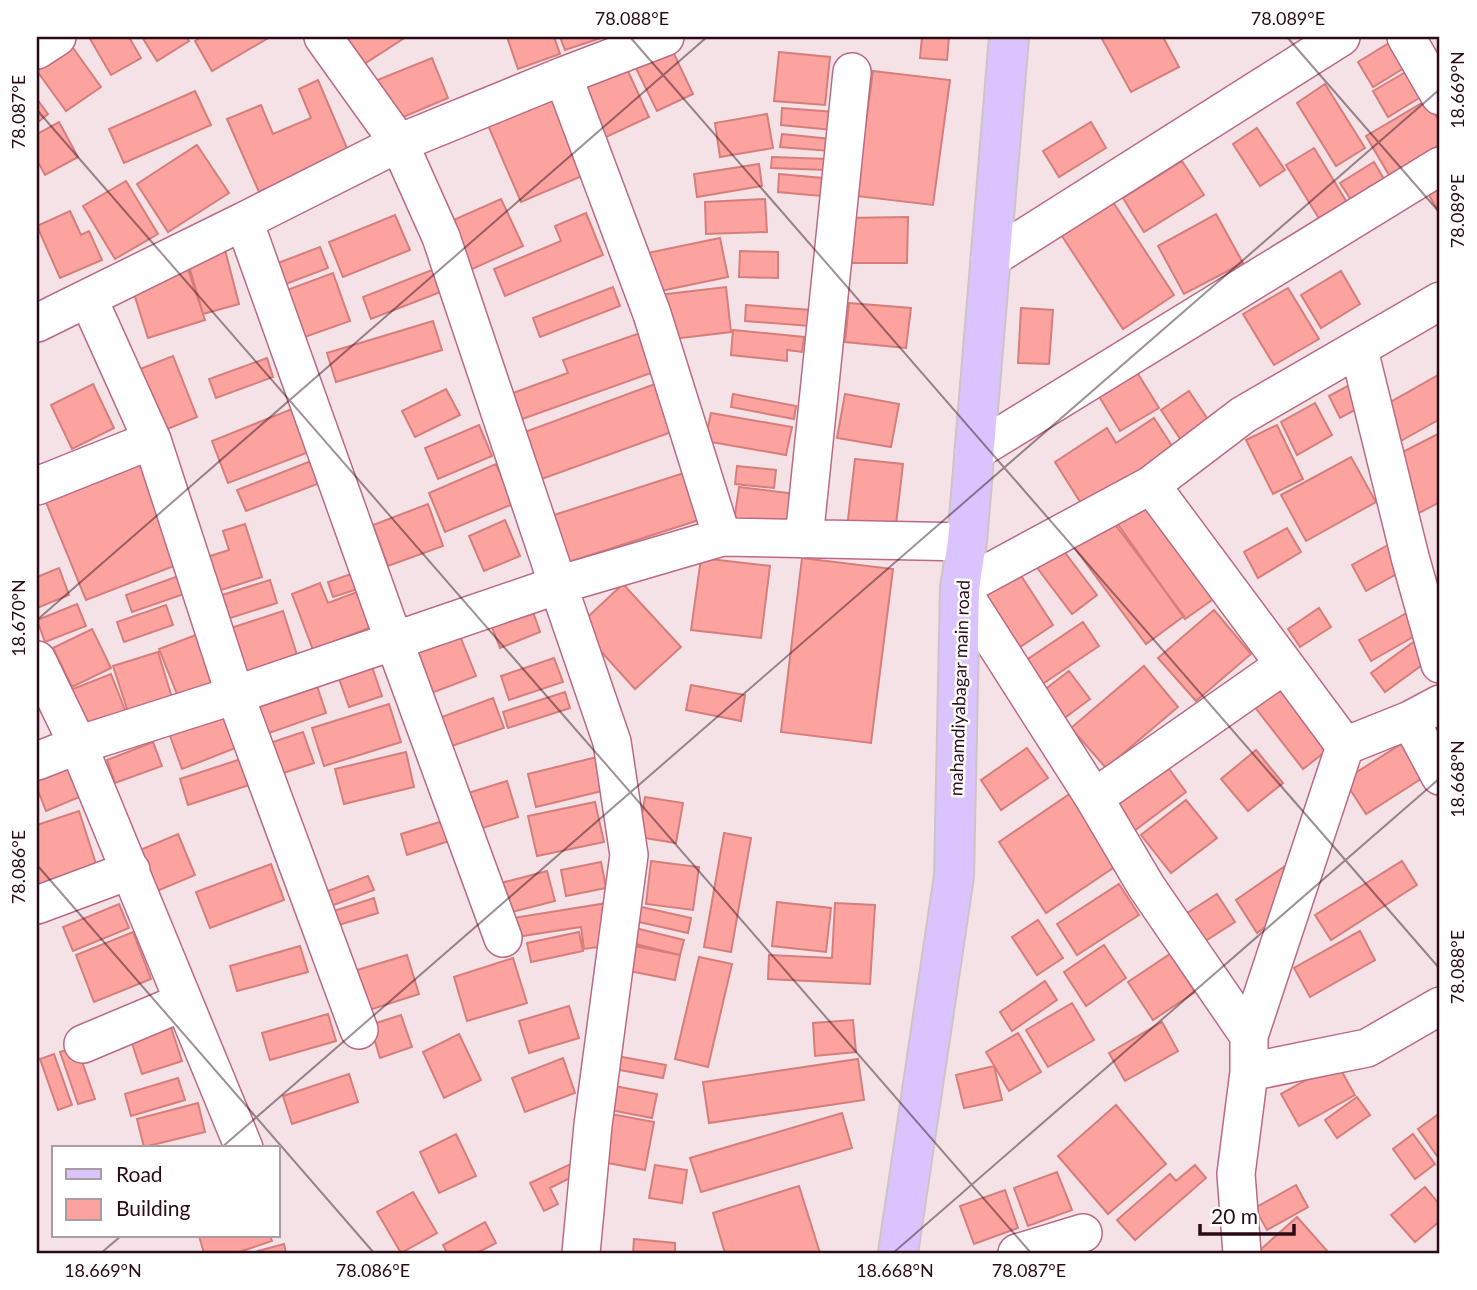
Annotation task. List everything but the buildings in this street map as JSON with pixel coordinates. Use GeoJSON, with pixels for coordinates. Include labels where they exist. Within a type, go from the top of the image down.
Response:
{"type":"FeatureCollection","features":[{"type":"Feature","properties":{"kind":"main road","name":"mahamdiyabagar main road"},"geometry":{"type":"LineString","coordinates":[[898,1253],[954,876],[960,588],[967,542],[1009,37]]}},
{"type":"Feature","properties":{"kind":"street"},"geometry":{"type":"LineString","coordinates":[[37,50],[57,37]]}},
{"type":"Feature","properties":{"kind":"street"},"geometry":{"type":"LineString","coordinates":[[323,37],[399,143],[441,237],[611,742],[629,855],[593,1125],[581,1253]]}},
{"type":"Feature","properties":{"kind":"street"},"geometry":{"type":"LineString","coordinates":[[37,323],[399,143],[665,37]]}},
{"type":"Feature","properties":{"kind":"street"},"geometry":{"type":"LineString","coordinates":[[990,259],[1341,37]]}},
{"type":"Feature","properties":{"kind":"street"},"geometry":{"type":"LineString","coordinates":[[1406,37],[1440,96]]}},
{"type":"Feature","properties":{"kind":"street"},"geometry":{"type":"LineString","coordinates":[[804,539],[852,72]]}},
{"type":"Feature","properties":{"kind":"street"},"geometry":{"type":"LineString","coordinates":[[563,76],[652,314],[722,537]]}},
{"type":"Feature","properties":{"kind":"street"},"geometry":{"type":"LineString","coordinates":[[974,452],[1440,166]]}},
{"type":"Feature","properties":{"kind":"street"},"geometry":{"type":"LineString","coordinates":[[244,222],[503,938]]}},
{"type":"Feature","properties":{"kind":"street"},"geometry":{"type":"LineString","coordinates":[[89,298],[152,440],[236,695],[359,1030]]}},
{"type":"Feature","properties":{"kind":"street"},"geometry":{"type":"LineString","coordinates":[[1249,1036],[1146,886],[960,588],[1151,485],[1244,415],[1440,301]]}},
{"type":"Feature","properties":{"kind":"street"},"geometry":{"type":"LineString","coordinates":[[1359,349],[1410,557],[1440,664]]}},
{"type":"Feature","properties":{"kind":"street"},"geometry":{"type":"LineString","coordinates":[[37,486],[152,440]]}},
{"type":"Feature","properties":{"kind":"street"},"geometry":{"type":"LineString","coordinates":[[1151,485],[1345,746]]}},
{"type":"Feature","properties":{"kind":"street"},"geometry":{"type":"LineString","coordinates":[[37,761],[558,585],[722,537],[967,542]]}},
{"type":"Feature","properties":{"kind":"street"},"geometry":{"type":"LineString","coordinates":[[37,660],[78,745],[131,870],[242,1146]]}},
{"type":"Feature","properties":{"kind":"street"},"geometry":{"type":"LineString","coordinates":[[1094,799],[1284,665]]}},
{"type":"Feature","properties":{"kind":"street"},"geometry":{"type":"LineString","coordinates":[[1242,1253],[1236,1174],[1249,1073],[1249,1036],[1345,746],[1425,712],[1440,776]]}},
{"type":"Feature","properties":{"kind":"street"},"geometry":{"type":"LineString","coordinates":[[37,905],[131,870]]}},
{"type":"Feature","properties":{"kind":"street"},"geometry":{"type":"LineString","coordinates":[[83,1044],[183,1002]]}},
{"type":"Feature","properties":{"kind":"street"},"geometry":{"type":"LineString","coordinates":[[1249,1073],[1367,1048],[1440,1006]]}},
{"type":"Feature","properties":{"kind":"street"},"geometry":{"type":"LineString","coordinates":[[1017,1253],[1083,1233]]}}]}
